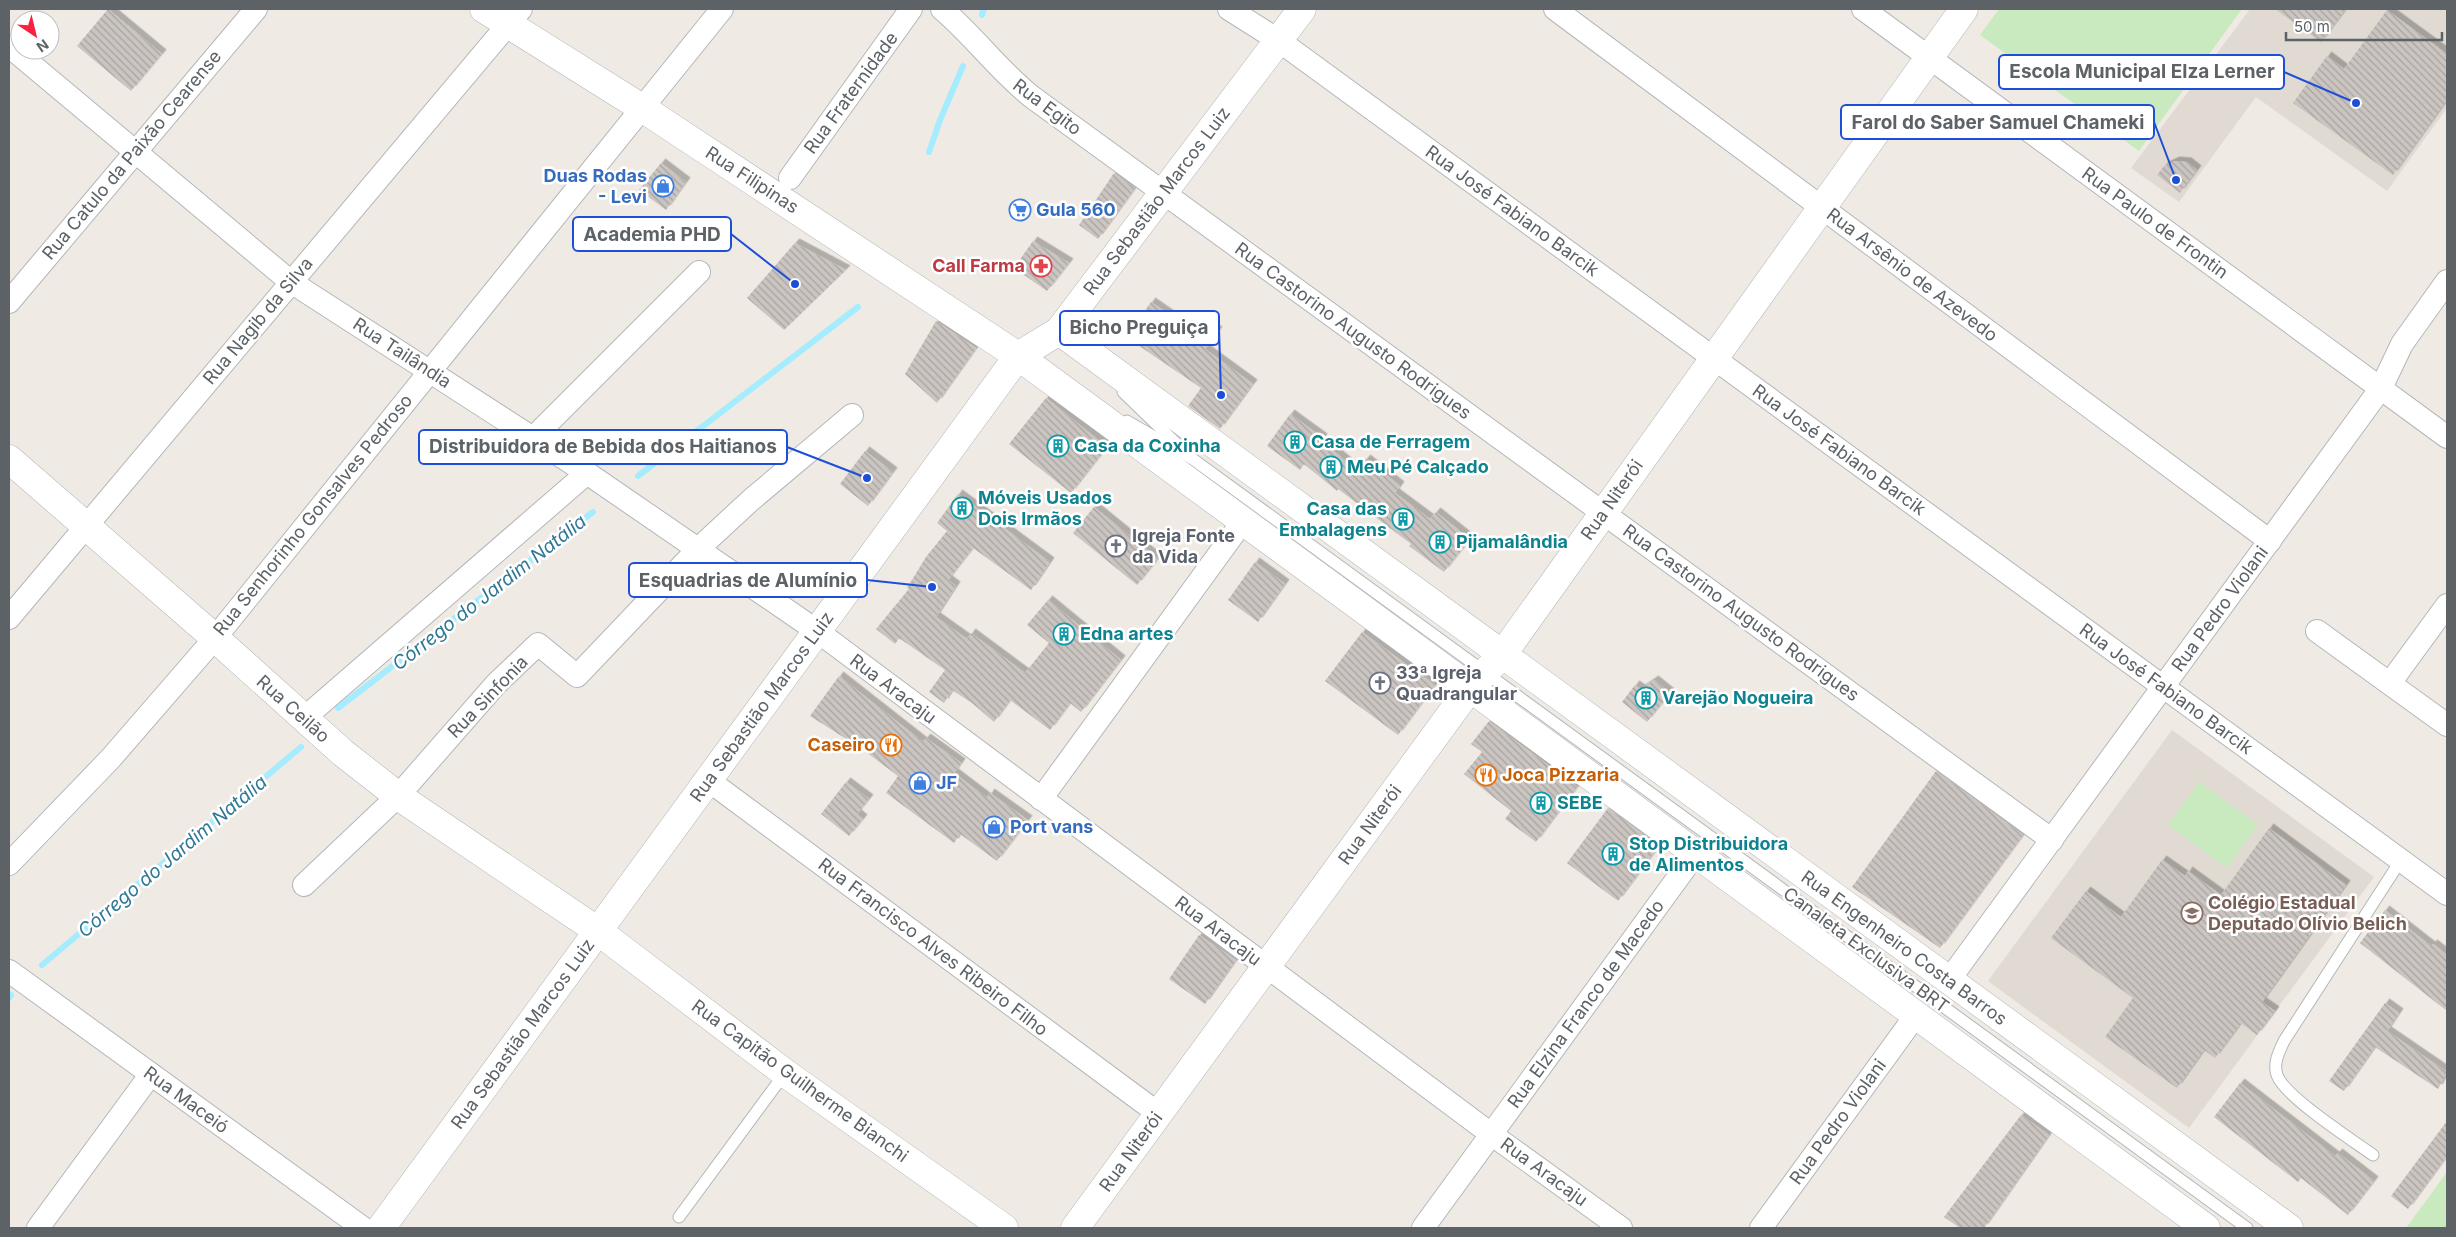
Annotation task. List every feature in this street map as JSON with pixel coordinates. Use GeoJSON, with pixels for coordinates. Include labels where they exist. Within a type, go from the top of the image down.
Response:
{"type":"FeatureCollection","features":[{"type":"Feature","properties":{"kind":"street","name":"Rua Catulo da Paixão Cearense"},"geometry":{"type":"LineString","coordinates":[[9,302],[256,9]]}},
{"type":"Feature","properties":{"kind":"street","name":"Rua Filipinas"},"geometry":{"type":"LineString","coordinates":[[484,9],[514,16],[642,108],[1018,356]]}},
{"type":"Feature","properties":{"kind":"street","name":"Rua Senhorinho Gonsalves Pedroso"},"geometry":{"type":"LineString","coordinates":[[9,864],[111,758],[215,638],[429,370],[722,9]]}},
{"type":"Feature","properties":{"kind":"street","name":"Rua Fraternidade"},"geometry":{"type":"LineString","coordinates":[[790,178],[911,9]]}},
{"type":"Feature","properties":{"kind":"street","name":"Rua Egito"},"geometry":{"type":"LineString","coordinates":[[942,9],[966,30],[1018,86],[1164,192]]}},
{"type":"Feature","properties":{"kind":"street","name":"Rua José Fabiano Barcik"},"geometry":{"type":"LineString","coordinates":[[1229,9],[1278,40],[2447,894]]}},
{"type":"Feature","properties":{"kind":"street","name":"Rua Sebastião Marcos Luiz"},"geometry":{"type":"LineString","coordinates":[[381,1228],[1018,356],[1059,331],[1302,9]]}},
{"type":"Feature","properties":{"kind":"street","name":"Rua Arsênio de Azevedo"},"geometry":{"type":"LineString","coordinates":[[1555,9],[2270,541]]}},
{"type":"Feature","properties":{"kind":"street","name":"Rua Paulo de Frontin"},"geometry":{"type":"LineString","coordinates":[[1863,9],[2447,437]]}},
{"type":"Feature","properties":{"kind":"street","name":"Rua Niterói"},"geometry":{"type":"LineString","coordinates":[[1075,1228],[1603,513],[1964,9]]}},
{"type":"Feature","properties":{"kind":"street","name":"Rua Nagib da Silva"},"geometry":{"type":"LineString","coordinates":[[9,618],[514,16]]}},
{"type":"Feature","properties":{"kind":"street","name":"Rua Tailândia"},"geometry":{"type":"LineString","coordinates":[[9,46],[291,282],[587,472],[817,631]]}},
{"type":"Feature","properties":{"kind":"street","name":"Rua Castorino Augusto Rodrigues"},"geometry":{"type":"LineString","coordinates":[[1164,192],[2052,840]]}},
{"type":"Feature","properties":{"kind":"street"},"geometry":{"type":"LineString","coordinates":[[533,438],[700,272]]}},
{"type":"Feature","properties":{"kind":"street","name":"Rua Pedro Violani"},"geometry":{"type":"LineString","coordinates":[[1949,980],[2381,388],[2402,344],[2447,281]]}},
{"type":"Feature","properties":{"kind":"street","name":"Rua Engenheiro Costa Barros"},"geometry":{"type":"LineString","coordinates":[[1059,331],[1486,672],[1696,854],[2206,1228]]}},
{"type":"Feature","properties":{"kind":"street","name":"Rua Engenheiro Costa Barros"},"geometry":{"type":"LineString","coordinates":[[1018,356],[1243,521],[1486,672],[1949,980],[2289,1228]]}},
{"type":"Feature","properties":{"kind":"street","name":"Rua Sinfonia"},"geometry":{"type":"LineString","coordinates":[[304,885],[398,796],[482,699],[538,644],[577,676],[698,549],[751,500],[852,415]]}},
{"type":"Feature","properties":{"kind":"street","name":"Rua Ceilão"},"geometry":{"type":"LineString","coordinates":[[9,459],[215,638],[303,719],[398,796],[598,931]]}},
{"type":"Feature","properties":{"kind":"street"},"geometry":{"type":"LineString","coordinates":[[303,719],[587,472]]}},
{"type":"Feature","properties":{"kind":"street"},"geometry":{"type":"LineString","coordinates":[[1041,799],[1243,521]]}},
{"type":"Feature","properties":{"kind":"street"},"geometry":{"type":"LineString","coordinates":[[2390,683],[2447,605]]}},
{"type":"Feature","properties":{"kind":"street"},"geometry":{"type":"LineString","coordinates":[[2317,630],[2447,725]]}},
{"type":"Feature","properties":{"kind":"street","name":"Rua Aracaju"},"geometry":{"type":"LineString","coordinates":[[817,631],[1266,967],[1621,1228]]}},
{"type":"Feature","properties":{"kind":"street","name":"Rua Francisco Alves Ribeiro Filho"},"geometry":{"type":"LineString","coordinates":[[708,780],[1159,1114]]}},
{"type":"Feature","properties":{"kind":"street","name":"Rua Elzina Franco de Macedo"},"geometry":{"type":"LineString","coordinates":[[1423,1228],[1696,854]]}},
{"type":"Feature","properties":{"kind":"street","name":"Rua Capitão Guilherme Bianchi"},"geometry":{"type":"LineString","coordinates":[[598,931],[785,1073],[1004,1228]]}},
{"type":"Feature","properties":{"kind":"street","name":"Rua Maceió"},"geometry":{"type":"LineString","coordinates":[[10,973],[363,1228]]}},
{"type":"Feature","properties":{"kind":"street","name":"Rua Pedro Violani"},"geometry":{"type":"LineString","coordinates":[[1761,1228],[1916,1015]]}},
{"type":"Feature","properties":{"kind":"street"},"geometry":{"type":"LineString","coordinates":[[38,1228],[151,1074]]}},
{"type":"Feature","properties":{"kind":"lane","name":"Canaleta Exclusiva BRT"},"geometry":{"type":"LineString","coordinates":[[1059,331],[1194,460]]}},
{"type":"Feature","properties":{"kind":"lane","name":"Canaleta Exclusiva BRT"},"geometry":{"type":"LineString","coordinates":[[1018,356],[1194,460],[2247,1228]]}},
{"type":"Feature","properties":{"kind":"lane"},"geometry":{"type":"LineString","coordinates":[[2373,1155],[2294,1096],[2278,1076],[2276,1063],[2284,1041],[2401,860]]}},
{"type":"Feature","properties":{"kind":"lane"},"geometry":{"type":"LineString","coordinates":[[679,1217],[785,1073]]}},
{"type":"Feature","properties":{"kind":"shaded area"},"geometry":{"type":"Polygon","coordinates":[[[2250,9],[2447,9],[2447,108],[2387,191],[2256,97],[2179,202],[2131,168],[2250,9]]]}},
{"type":"Feature","properties":{"kind":"shaded area","name":"Colégio Estadual Deputado Olívio Belich"},"geometry":{"type":"Polygon","coordinates":[[[2172,730],[2374,877],[2189,1128],[1988,981],[2172,730]]]}},
{"type":"Feature","properties":{"kind":"green space"},"geometry":{"type":"Polygon","coordinates":[[[1999,9],[2242,9],[2139,151],[1980,35],[1999,9]]]}},
{"type":"Feature","properties":{"kind":"green space"},"geometry":{"type":"Polygon","coordinates":[[[2199,782],[2258,825],[2227,868],[2168,825],[2199,782]]]}},
{"type":"Feature","properties":{"kind":"green space"},"geometry":{"type":"Polygon","coordinates":[[[2447,1172],[2447,1228],[2406,1228],[2447,1172]]]}},
{"type":"Feature","properties":{"kind":"building"},"geometry":{"type":"Polygon","coordinates":[[[108,9],[162,54],[131,91],[77,46],[108,9]]]}},
{"type":"Feature","properties":{"kind":"building"},"geometry":{"type":"Polygon","coordinates":[[[2275,9],[2346,9],[2321,42],[2275,9]]]}},
{"type":"Feature","properties":{"kind":"building"},"geometry":{"type":"Polygon","coordinates":[[[2387,10],[2447,54],[2447,100],[2393,175],[2293,103],[2327,56],[2344,69],[2387,10]]]}},
{"type":"Feature","properties":{"kind":"building"},"geometry":{"type":"Polygon","coordinates":[[[2175,161],[2187,162],[2197,170],[2180,193],[2157,175],[2164,166],[2175,161]]]}},
{"type":"Feature","properties":{"kind":"building","name":"Duas Rodas - Levi"},"geometry":{"type":"Polygon","coordinates":[[[661,163],[686,182],[666,210],[639,190],[661,163]]]}},
{"type":"Feature","properties":{"kind":"building"},"geometry":{"type":"Polygon","coordinates":[[[1114,173],[1135,188],[1098,239],[1079,225],[1114,173]]]}},
{"type":"Feature","properties":{"kind":"building","name":"Call Farma"},"geometry":{"type":"Polygon","coordinates":[[[1033,241],[1069,263],[1047,291],[1014,268],[1033,241]]]}},
{"type":"Feature","properties":{"kind":"building"},"geometry":{"type":"Polygon","coordinates":[[[795,243],[846,270],[784,330],[747,298],[795,243]]]}},
{"type":"Feature","properties":{"kind":"building"},"geometry":{"type":"Polygon","coordinates":[[[1151,302],[1190,329],[1198,317],[1218,331],[1205,349],[1253,384],[1220,429],[1188,406],[1201,388],[1126,337],[1151,302]]]}},
{"type":"Feature","properties":{"kind":"building"},"geometry":{"type":"Polygon","coordinates":[[[936,321],[976,348],[937,403],[905,374],[936,321]]]}},
{"type":"Feature","properties":{"kind":"building","name":"Casa da Coxinha"},"geometry":{"type":"Polygon","coordinates":[[[1046,398],[1107,447],[1071,493],[1009,444],[1046,398]]]}},
{"type":"Feature","properties":{"kind":"building"},"geometry":{"type":"Polygon","coordinates":[[[1290,414],[1323,438],[1321,441],[1357,470],[1366,459],[1400,486],[1395,493],[1430,519],[1436,512],[1470,539],[1444,572],[1409,546],[1411,544],[1338,489],[1337,491],[1304,464],[1300,470],[1267,446],[1290,414]]]}},
{"type":"Feature","properties":{"kind":"building"},"geometry":{"type":"Polygon","coordinates":[[[865,451],[893,472],[868,506],[840,484],[865,451]]]}},
{"type":"Feature","properties":{"kind":"building"},"geometry":{"type":"Polygon","coordinates":[[[958,494],[1050,562],[1031,590],[973,548],[948,580],[956,586],[936,617],[967,639],[971,633],[1025,673],[1049,643],[1027,625],[1048,600],[1121,660],[1081,712],[1070,703],[1050,730],[1010,700],[994,722],[972,703],[952,690],[944,703],[929,692],[945,670],[899,638],[895,644],[876,629],[909,589],[907,588],[926,557],[947,531],[937,523],[958,494]]]}},
{"type":"Feature","properties":{"kind":"building","name":"Igreja Fonte da Vida"},"geometry":{"type":"Polygon","coordinates":[[[1094,507],[1158,559],[1137,585],[1073,533],[1094,507]]]}},
{"type":"Feature","properties":{"kind":"building"},"geometry":{"type":"Polygon","coordinates":[[[1255,562],[1285,584],[1258,622],[1228,600],[1255,562]]]}},
{"type":"Feature","properties":{"kind":"building","name":"33ª Igreja Quadrangular"},"geometry":{"type":"Polygon","coordinates":[[[1362,632],[1435,685],[1398,735],[1325,681],[1362,632]]]}},
{"type":"Feature","properties":{"kind":"building"},"geometry":{"type":"Polygon","coordinates":[[[839,676],[923,742],[926,738],[961,763],[954,773],[987,798],[990,793],[1028,820],[997,861],[960,834],[954,843],[886,793],[898,776],[862,749],[810,716],[839,676]]]}},
{"type":"Feature","properties":{"kind":"building","name":"Varejão Nogueira"},"geometry":{"type":"Polygon","coordinates":[[[1654,680],[1670,693],[1647,722],[1622,702],[1635,685],[1641,689],[1654,680]]]}},
{"type":"Feature","properties":{"kind":"building"},"geometry":{"type":"Polygon","coordinates":[[[1489,721],[1577,787],[1536,842],[1505,819],[1511,811],[1464,774],[1482,752],[1471,744],[1489,721]]]}},
{"type":"Feature","properties":{"kind":"building"},"geometry":{"type":"Polygon","coordinates":[[[1936,771],[2023,835],[1940,948],[1852,887],[1936,771]]]}},
{"type":"Feature","properties":{"kind":"building"},"geometry":{"type":"Polygon","coordinates":[[[846,782],[869,799],[857,814],[863,819],[849,836],[821,814],[846,782]]]}},
{"type":"Feature","properties":{"kind":"building","name":"Stop Distribuidora de Alimentos"},"geometry":{"type":"Polygon","coordinates":[[[1608,808],[1659,846],[1618,901],[1567,863],[1608,808]]]}},
{"type":"Feature","properties":{"kind":"building"},"geometry":{"type":"Polygon","coordinates":[[[2269,828],[2346,885],[2262,1002],[2275,1011],[2257,1035],[2241,1023],[2215,1058],[2204,1050],[2177,1088],[2105,1037],[2133,998],[2051,938],[2086,891],[2121,917],[2162,860],[2185,876],[2188,871],[2221,895],[2269,828]]]}},
{"type":"Feature","properties":{"kind":"building"},"geometry":{"type":"Polygon","coordinates":[[[2385,910],[2431,946],[2433,944],[2447,955],[2447,1011],[2360,943],[2385,910]]]}},
{"type":"Feature","properties":{"kind":"building"},"geometry":{"type":"Polygon","coordinates":[[[1199,935],[1236,960],[1205,1004],[1169,979],[1199,935]]]}},
{"type":"Feature","properties":{"kind":"building"},"geometry":{"type":"Polygon","coordinates":[[[2385,1003],[2399,1013],[2387,1031],[2447,1072],[2438,1089],[2375,1047],[2344,1091],[2329,1081],[2385,1003]]]}},
{"type":"Feature","properties":{"kind":"building"},"geometry":{"type":"Polygon","coordinates":[[[2240,1083],[2335,1156],[2338,1153],[2374,1181],[2348,1215],[2301,1178],[2298,1182],[2214,1117],[2240,1083]]]}},
{"type":"Feature","properties":{"kind":"building"},"geometry":{"type":"Polygon","coordinates":[[[2021,1115],[2049,1135],[1984,1228],[1960,1228],[1944,1217],[2021,1115]]]}},
{"type":"Feature","properties":{"kind":"building"},"geometry":{"type":"Polygon","coordinates":[[[2447,1121],[2447,1156],[2408,1209],[2391,1196],[2447,1121]]]}},
{"type":"Feature","properties":{"kind":"waterway","name":"Córrego do Jardim Natália"},"geometry":{"type":"LineString","coordinates":[[982,15],[984,9]]}},
{"type":"Feature","properties":{"kind":"waterway","name":"Córrego do Jardim Natália"},"geometry":{"type":"LineString","coordinates":[[929,152],[940,120],[963,66]]}},
{"type":"Feature","properties":{"kind":"waterway","name":"Córrego do Jardim Natália"},"geometry":{"type":"LineString","coordinates":[[638,476],[858,307]]}},
{"type":"Feature","properties":{"kind":"waterway","name":"Córrego do Jardim Natália"},"geometry":{"type":"LineString","coordinates":[[338,708],[593,512]]}},
{"type":"Feature","properties":{"kind":"waterway","name":"Córrego do Jardim Natália"},"geometry":{"type":"LineString","coordinates":[[42,965],[301,747]]}},
{"type":"Feature","properties":{"kind":"place","name":"Escola Municipal Elza Lerner"},"geometry":{"type":"Point","coordinates":[2356,103]}},
{"type":"Feature","properties":{"kind":"place","name":"Farol do Saber Samuel Chameki"},"geometry":{"type":"Point","coordinates":[2176,180]}},
{"type":"Feature","properties":{"kind":"place","name":"Duas Rodas - Levi"},"geometry":{"type":"Point","coordinates":[663,186]}},
{"type":"Feature","properties":{"kind":"place","name":"Gula 560"},"geometry":{"type":"Point","coordinates":[1020,210]}},
{"type":"Feature","properties":{"kind":"place","name":"Call Farma"},"geometry":{"type":"Point","coordinates":[1041,266]}},
{"type":"Feature","properties":{"kind":"place","name":"Academia PHD"},"geometry":{"type":"Point","coordinates":[795,284]}},
{"type":"Feature","properties":{"kind":"place","name":"Bicho Preguiça"},"geometry":{"type":"Point","coordinates":[1221,395]}},
{"type":"Feature","properties":{"kind":"place","name":"Casa de Ferragem"},"geometry":{"type":"Point","coordinates":[1295,442]}},
{"type":"Feature","properties":{"kind":"place","name":"Casa da Coxinha"},"geometry":{"type":"Point","coordinates":[1058,446]}},
{"type":"Feature","properties":{"kind":"place","name":"Meu Pé Calçado"},"geometry":{"type":"Point","coordinates":[1331,467]}},
{"type":"Feature","properties":{"kind":"place","name":"Distribuidora de Bebida dos Haitianos"},"geometry":{"type":"Point","coordinates":[867,478]}},
{"type":"Feature","properties":{"kind":"place","name":"Móveis Usados Dois Irmãos"},"geometry":{"type":"Point","coordinates":[962,508]}},
{"type":"Feature","properties":{"kind":"place","name":"Casa das Embalagens"},"geometry":{"type":"Point","coordinates":[1403,519]}},
{"type":"Feature","properties":{"kind":"place","name":"Pijamalândia"},"geometry":{"type":"Point","coordinates":[1440,542]}},
{"type":"Feature","properties":{"kind":"place","name":"Igreja Fonte da Vida"},"geometry":{"type":"Point","coordinates":[1116,546]}},
{"type":"Feature","properties":{"kind":"place","name":"Esquadrias de Alumínio"},"geometry":{"type":"Point","coordinates":[932,587]}},
{"type":"Feature","properties":{"kind":"place","name":"Edna artes"},"geometry":{"type":"Point","coordinates":[1064,634]}},
{"type":"Feature","properties":{"kind":"place","name":"33ª Igreja Quadrangular"},"geometry":{"type":"Point","coordinates":[1380,683]}},
{"type":"Feature","properties":{"kind":"place","name":"Varejão Nogueira"},"geometry":{"type":"Point","coordinates":[1646,698]}},
{"type":"Feature","properties":{"kind":"place","name":"Caseiro"},"geometry":{"type":"Point","coordinates":[891,745]}},
{"type":"Feature","properties":{"kind":"place","name":"Joca Pizzaria"},"geometry":{"type":"Point","coordinates":[1486,775]}},
{"type":"Feature","properties":{"kind":"place","name":"JF"},"geometry":{"type":"Point","coordinates":[920,783]}},
{"type":"Feature","properties":{"kind":"place","name":"SEBE"},"geometry":{"type":"Point","coordinates":[1541,803]}},
{"type":"Feature","properties":{"kind":"place","name":"Port vans"},"geometry":{"type":"Point","coordinates":[994,827]}},
{"type":"Feature","properties":{"kind":"place","name":"Stop Distribuidora de Alimentos"},"geometry":{"type":"Point","coordinates":[1613,854]}},
{"type":"Feature","properties":{"kind":"place","name":"Colégio Estadual Deputado Olívio Belich"},"geometry":{"type":"Point","coordinates":[2192,913]}}]}
